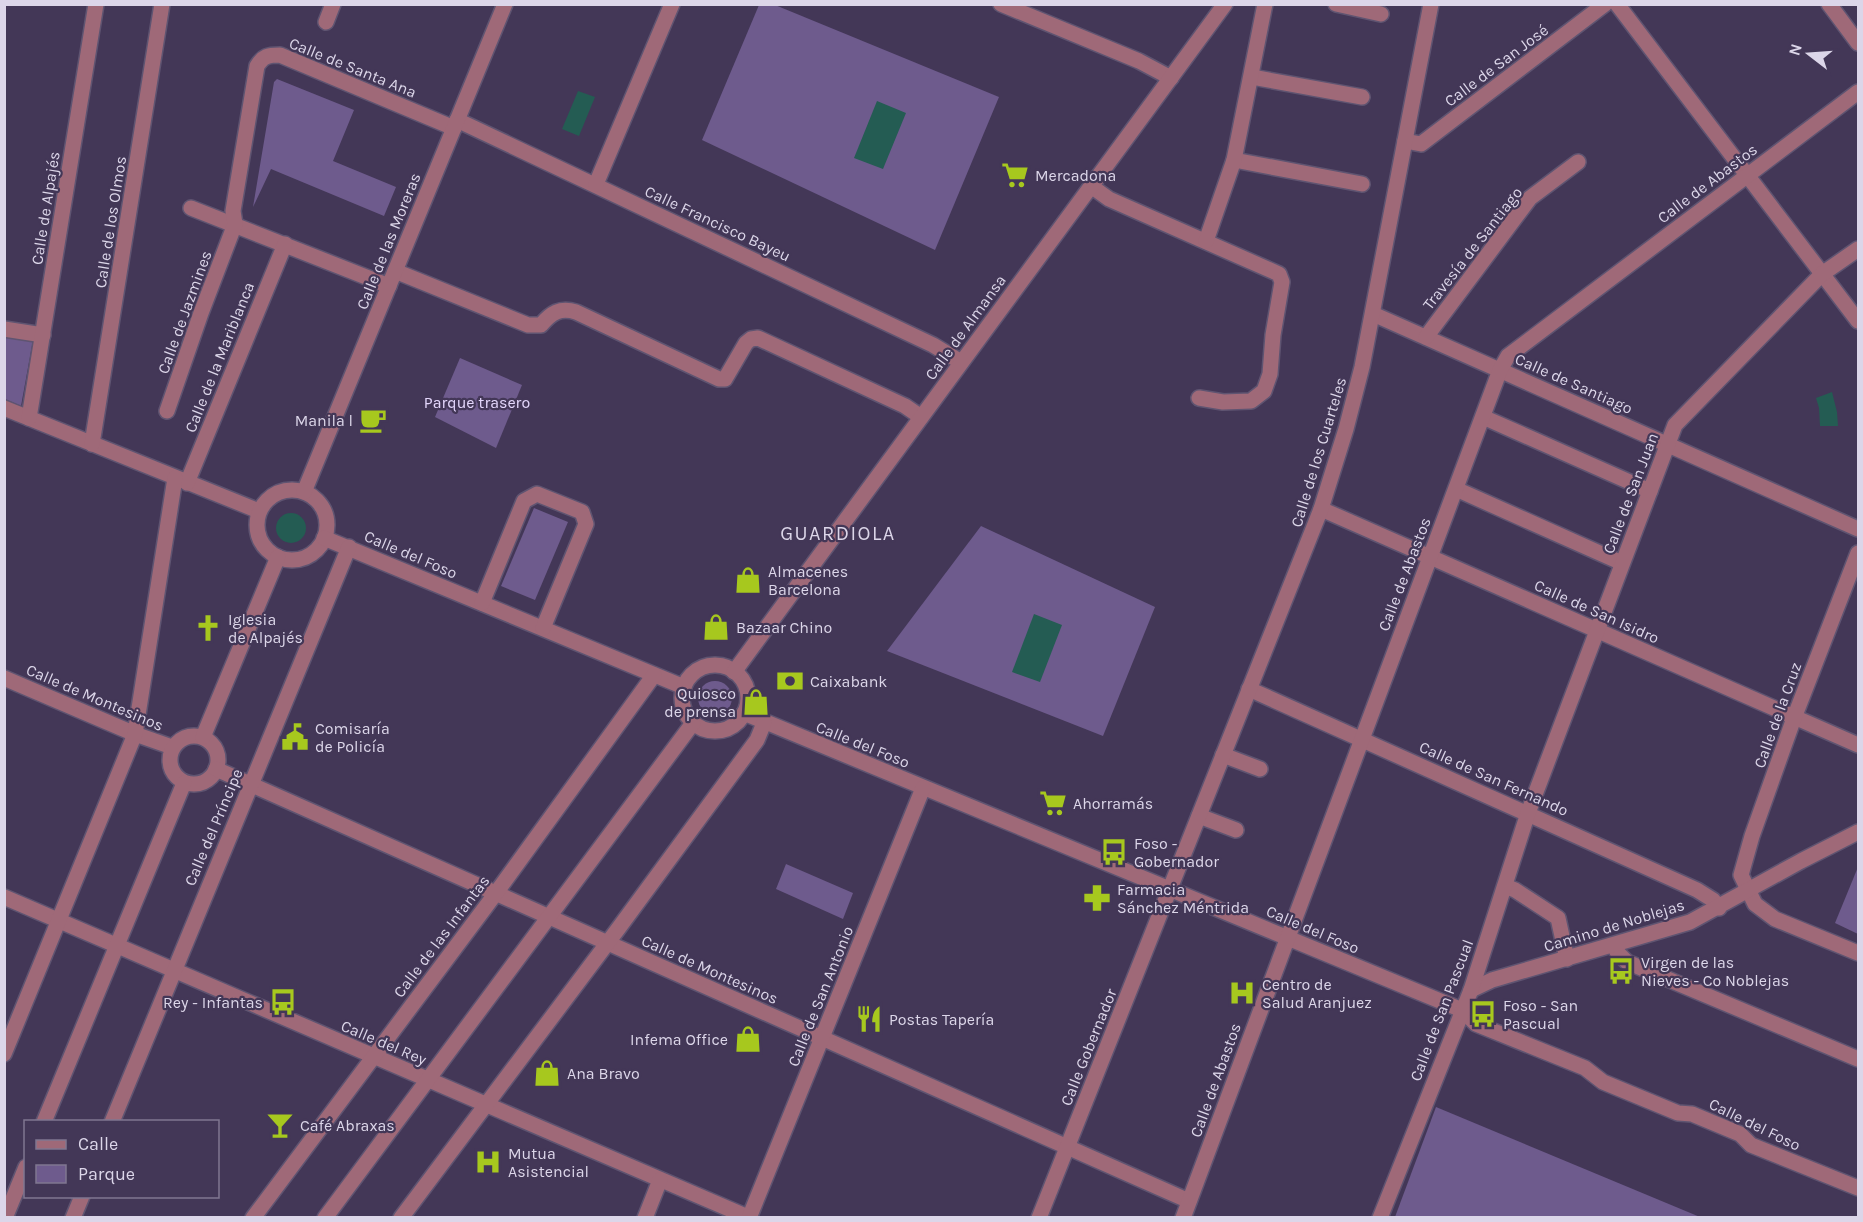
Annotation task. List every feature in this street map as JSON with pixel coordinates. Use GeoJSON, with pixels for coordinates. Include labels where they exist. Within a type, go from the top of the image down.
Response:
{"type":"FeatureCollection","features":[{"type":"Feature","properties":{"kind":"street","name":"Calle de Alpajés"},"geometry":{"type":"LineString","coordinates":[[29,418],[96,4]]}},
{"type":"Feature","properties":{"kind":"street","name":"Calle de los Olmos"},"geometry":{"type":"LineString","coordinates":[[92,444],[162,4]]}},
{"type":"Feature","properties":{"kind":"street"},"geometry":{"type":"LineString","coordinates":[[326,22],[333,4]]}},
{"type":"Feature","properties":{"kind":"street","name":"Calle de las Moreras"},"geometry":{"type":"LineString","coordinates":[[304,492],[505,4]]}},
{"type":"Feature","properties":{"kind":"street"},"geometry":{"type":"LineString","coordinates":[[596,184],[672,4]]}},
{"type":"Feature","properties":{"kind":"street"},"geometry":{"type":"LineString","coordinates":[[1000,4],[1139,61],[1171,78]]}},
{"type":"Feature","properties":{"kind":"street","name":"Calle de Almansa"},"geometry":{"type":"LineString","coordinates":[[734,672],[1226,4]]}},
{"type":"Feature","properties":{"kind":"street"},"geometry":{"type":"LineString","coordinates":[[1206,241],[1234,160],[1265,4]]}},
{"type":"Feature","properties":{"kind":"street"},"geometry":{"type":"LineString","coordinates":[[1336,4],[1382,14]]}},
{"type":"Feature","properties":{"kind":"street","name":"Calle de los Cuarteles"},"geometry":{"type":"LineString","coordinates":[[1170,890],[1321,509],[1346,429],[1373,314],[1431,4]]}},
{"type":"Feature","properties":{"kind":"street","name":"Calle de San José"},"geometry":{"type":"LineString","coordinates":[[1405,141],[1421,144],[1605,4]]}},
{"type":"Feature","properties":{"kind":"street"},"geometry":{"type":"LineString","coordinates":[[1617,4],[1858,321]]}},
{"type":"Feature","properties":{"kind":"street"},"geometry":{"type":"LineString","coordinates":[[1829,4],[1858,43]]}},
{"type":"Feature","properties":{"kind":"street","name":"Calle de Santa Ana"},"geometry":{"type":"LineString","coordinates":[[235,225],[233,211],[257,66],[261,59],[268,55],[280,56],[456,124]]}},
{"type":"Feature","properties":{"kind":"street"},"geometry":{"type":"LineString","coordinates":[[1252,77],[1362,98]]}},
{"type":"Feature","properties":{"kind":"street","name":"Calle de Abastos"},"geometry":{"type":"LineString","coordinates":[[1183,1218],[1500,370],[1508,356],[1858,92]]}},
{"type":"Feature","properties":{"kind":"street","name":"Calle Francisco Bayeu"},"geometry":{"type":"LineString","coordinates":[[456,124],[596,184],[933,345],[961,362]]}},
{"type":"Feature","properties":{"kind":"street"},"geometry":{"type":"LineString","coordinates":[[1234,160],[1362,184]]}},
{"type":"Feature","properties":{"kind":"street","name":"Travesía de Santiago"},"geometry":{"type":"LineString","coordinates":[[1426,337],[1530,198],[1578,162]]}},
{"type":"Feature","properties":{"kind":"street"},"geometry":{"type":"LineString","coordinates":[[1091,186],[1109,199],[1279,274],[1282,282],[1273,335],[1270,374],[1264,391],[1251,401],[1223,402],[1199,398]]}},
{"type":"Feature","properties":{"kind":"street"},"geometry":{"type":"LineString","coordinates":[[191,208],[389,286]]}},
{"type":"Feature","properties":{"kind":"street","name":"Calle de Jazmines"},"geometry":{"type":"LineString","coordinates":[[167,411],[235,225]]}},
{"type":"Feature","properties":{"kind":"street","name":"Calle de la Mariblanca"},"geometry":{"type":"LineString","coordinates":[[181,481],[285,244]]}},
{"type":"Feature","properties":{"kind":"street","name":"Calle de San Juan"},"geometry":{"type":"LineString","coordinates":[[1528,813],[1675,425],[1822,273],[1858,249]]}},
{"type":"Feature","properties":{"kind":"street"},"geometry":{"type":"LineString","coordinates":[[395,271],[528,325],[541,325],[550,314],[565,309],[576,312],[719,379],[725,379],[746,343],[758,338],[905,406],[921,417]]}},
{"type":"Feature","properties":{"kind":"street","name":"Calle de Santiago"},"geometry":{"type":"LineString","coordinates":[[1373,314],[1858,529]]}},
{"type":"Feature","properties":{"kind":"street"},"geometry":{"type":"LineString","coordinates":[[4,328],[43,335]]}},
{"type":"Feature","properties":{"kind":"street"},"geometry":{"type":"LineString","coordinates":[[4,408],[259,512]]}},
{"type":"Feature","properties":{"kind":"street"},"geometry":{"type":"LineString","coordinates":[[1483,417],[1650,491]]}},
{"type":"Feature","properties":{"kind":"street"},"geometry":{"type":"LineString","coordinates":[[4,1054],[135,734],[181,481]]}},
{"type":"Feature","properties":{"kind":"street"},"geometry":{"type":"LineString","coordinates":[[1456,489],[1623,563]]}},
{"type":"Feature","properties":{"kind":"street"},"geometry":{"type":"LineString","coordinates":[[283,491],[304,492],[322,507],[327,529],[324,538],[317,549],[309,555],[288,560],[278,557],[269,551],[258,534],[259,512],[272,495],[283,491]]}},
{"type":"Feature","properties":{"kind":"street"},"geometry":{"type":"LineString","coordinates":[[482,603],[524,501],[537,494],[582,512],[586,524],[543,628]]}},
{"type":"Feature","properties":{"kind":"street","name":"Calle de San Isidro"},"geometry":{"type":"LineString","coordinates":[[1321,509],[1858,745]]}},
{"type":"Feature","properties":{"kind":"street","name":"Calle del Foso"},"geometry":{"type":"LineString","coordinates":[[324,538],[684,687]]}},
{"type":"Feature","properties":{"kind":"street","name":"Calle del Príncipe"},"geometry":{"type":"LineString","coordinates":[[113,1120],[349,548]]}},
{"type":"Feature","properties":{"kind":"street","name":"Calle de la Cruz"},"geometry":{"type":"LineString","coordinates":[[1749,891],[1741,875],[1752,836],[1794,718],[1858,553]]}},
{"type":"Feature","properties":{"kind":"street"},"geometry":{"type":"LineString","coordinates":[[203,737],[278,557]]}},
{"type":"Feature","properties":{"kind":"street"},"geometry":{"type":"LineString","coordinates":[[705,667],[725,667],[734,672],[745,686],[747,695],[744,713],[736,723],[726,729],[717,731],[700,728],[686,715],[683,705],[684,687],[689,678],[705,667]]}},
{"type":"Feature","properties":{"kind":"street","name":"Calle de las Infantas"},"geometry":{"type":"LineString","coordinates":[[253,1218],[496,893],[654,675]]}},
{"type":"Feature","properties":{"kind":"street","name":"Calle de Montesinos"},"geometry":{"type":"LineString","coordinates":[[4,678],[135,734],[172,747]]}},
{"type":"Feature","properties":{"kind":"street","name":"Calle de San Fernando"},"geometry":{"type":"LineString","coordinates":[[1249,689],[1697,890],[1713,900],[1719,908]]}},
{"type":"Feature","properties":{"kind":"street","name":"Calle del Foso"},"geometry":{"type":"LineString","coordinates":[[744,713],[1462,1010],[1476,1024],[1585,1068],[1603,1082],[1678,1113],[1692,1114],[1740,1134],[1751,1145],[1858,1188]]}},
{"type":"Feature","properties":{"kind":"street"},"geometry":{"type":"LineString","coordinates":[[325,1218],[693,723]]}},
{"type":"Feature","properties":{"kind":"street"},"geometry":{"type":"LineString","coordinates":[[400,1218],[608,943],[757,740],[764,723]]}},
{"type":"Feature","properties":{"kind":"street"},"geometry":{"type":"LineString","coordinates":[[189,736],[203,737],[218,754],[216,769],[212,776],[199,784],[184,783],[172,771],[169,755],[172,747],[189,736]]}},
{"type":"Feature","properties":{"kind":"street"},"geometry":{"type":"LineString","coordinates":[[1223,755],[1260,769]]}},
{"type":"Feature","properties":{"kind":"street","name":"Calle de Montesinos"},"geometry":{"type":"LineString","coordinates":[[216,769],[1189,1201]]}},
{"type":"Feature","properties":{"kind":"street"},"geometry":{"type":"LineString","coordinates":[[45,1120],[184,783]]}},
{"type":"Feature","properties":{"kind":"street","name":"Calle de San Antonio"},"geometry":{"type":"LineString","coordinates":[[749,1217],[923,788]]}},
{"type":"Feature","properties":{"kind":"street","name":"Calle de San Pascual"},"geometry":{"type":"LineString","coordinates":[[1380,1218],[1471,990],[1528,813]]}},
{"type":"Feature","properties":{"kind":"street"},"geometry":{"type":"LineString","coordinates":[[1199,816],[1236,830]]}},
{"type":"Feature","properties":{"kind":"street","name":"Camino de Noblejas"},"geometry":{"type":"LineString","coordinates":[[1471,990],[1492,980],[1690,922],[1858,832]]}},
{"type":"Feature","properties":{"kind":"street"},"geometry":{"type":"LineString","coordinates":[[1505,886],[1558,918],[1567,959]]}},
{"type":"Feature","properties":{"kind":"street","name":"Calle Gobernador"},"geometry":{"type":"LineString","coordinates":[[1039,1218],[1170,890]]}},
{"type":"Feature","properties":{"kind":"street"},"geometry":{"type":"LineString","coordinates":[[1749,891],[1755,904],[1775,919],[1858,953]]}},
{"type":"Feature","properties":{"kind":"street","name":"Calle del Rey"},"geometry":{"type":"LineString","coordinates":[[4,897],[749,1217]]}},
{"type":"Feature","properties":{"kind":"street"},"geometry":{"type":"LineString","coordinates":[[1615,945],[1617,952],[1627,962],[1858,1059]]}},
{"type":"Feature","properties":{"kind":"street"},"geometry":{"type":"LineString","coordinates":[[5,1218],[24,1172]]}},
{"type":"Feature","properties":{"kind":"street"},"geometry":{"type":"LineString","coordinates":[[645,1218],[660,1180]]}},
{"type":"Feature","properties":{"kind":"street"},"geometry":{"type":"LineString","coordinates":[[73,1218],[82,1198]]}},
{"type":"Feature","properties":{"kind":"green space"},"geometry":{"type":"Polygon","coordinates":[[[759,5],[775,5],[999,97],[935,250],[702,140],[759,5]]]}},
{"type":"Feature","properties":{"kind":"green space"},"geometry":{"type":"Polygon","coordinates":[[[277,79],[354,110],[333,161],[396,187],[384,216],[271,169],[253,207],[274,82],[277,79]]]}},
{"type":"Feature","properties":{"kind":"green space"},"geometry":{"type":"Polygon","coordinates":[[[4,335],[33,340],[21,406],[5,399],[4,335]]]}},
{"type":"Feature","properties":{"kind":"green space","name":"Parque trasero"},"geometry":{"type":"Polygon","coordinates":[[[460,358],[522,385],[496,448],[435,417],[460,358]]]}},
{"type":"Feature","properties":{"kind":"green space"},"geometry":{"type":"Polygon","coordinates":[[[534,508],[568,522],[535,600],[501,586],[534,508]]]}},
{"type":"Feature","properties":{"kind":"green space"},"geometry":{"type":"Polygon","coordinates":[[[981,526],[1155,607],[1103,736],[887,651],[981,526]]]}},
{"type":"Feature","properties":{"kind":"green space"},"geometry":{"type":"Polygon","coordinates":[[[715,681],[727,686],[732,698],[727,710],[715,715],[703,710],[698,698],[703,686],[715,681]]]}},
{"type":"Feature","properties":{"kind":"green space"},"geometry":{"type":"Polygon","coordinates":[[[786,864],[853,893],[843,919],[776,889],[786,864]]]}},
{"type":"Feature","properties":{"kind":"green space"},"geometry":{"type":"Polygon","coordinates":[[[1858,867],[1858,934],[1835,923],[1858,867]]]}},
{"type":"Feature","properties":{"kind":"green space"},"geometry":{"type":"Polygon","coordinates":[[[1436,1107],[1700,1217],[1395,1217],[1436,1107]]]}},
{"type":"Feature","properties":{"kind":"shaded area"},"geometry":{"type":"Polygon","coordinates":[[[578,91],[595,97],[579,136],[562,129],[578,91]]]}},
{"type":"Feature","properties":{"kind":"shaded area"},"geometry":{"type":"Polygon","coordinates":[[[877,101],[906,113],[883,169],[854,158],[877,101]]]}},
{"type":"Feature","properties":{"kind":"shaded area"},"geometry":{"type":"Polygon","coordinates":[[[1832,392],[1838,426],[1820,426],[1816,398],[1832,392]]]}},
{"type":"Feature","properties":{"kind":"shaded area"},"geometry":{"type":"Polygon","coordinates":[[[291,513],[301,518],[306,528],[301,538],[291,543],[281,538],[276,528],[281,518],[291,513]]]}},
{"type":"Feature","properties":{"kind":"shaded area"},"geometry":{"type":"Polygon","coordinates":[[[1034,614],[1062,625],[1040,682],[1012,672],[1034,614]]]}},
{"type":"Feature","properties":{"kind":"place","name":"Mercadona"},"geometry":{"type":"Point","coordinates":[1015,175]}},
{"type":"Feature","properties":{"kind":"place","name":"Manila l"},"geometry":{"type":"Point","coordinates":[373,420]}},
{"type":"Feature","properties":{"kind":"place","name":"Almacenes Barcelona"},"geometry":{"type":"Point","coordinates":[748,580]}},
{"type":"Feature","properties":{"kind":"place","name":"Bazaar Chino"},"geometry":{"type":"Point","coordinates":[716,627]}},
{"type":"Feature","properties":{"kind":"place","name":"Iglesia de Alpajés"},"geometry":{"type":"Point","coordinates":[208,628]}},
{"type":"Feature","properties":{"kind":"place","name":"Caixabank"},"geometry":{"type":"Point","coordinates":[790,681]}},
{"type":"Feature","properties":{"kind":"place","name":"Quiosco de prensa"},"geometry":{"type":"Point","coordinates":[756,702]}},
{"type":"Feature","properties":{"kind":"place","name":"Comisaría de Policía"},"geometry":{"type":"Point","coordinates":[295,737]}},
{"type":"Feature","properties":{"kind":"place","name":"Ahorramás"},"geometry":{"type":"Point","coordinates":[1053,803]}},
{"type":"Feature","properties":{"kind":"place","name":"Foso - Gobernador"},"geometry":{"type":"Point","coordinates":[1114,852]}},
{"type":"Feature","properties":{"kind":"place","name":"Farmacia Sánchez Méntrida"},"geometry":{"type":"Point","coordinates":[1097,898]}},
{"type":"Feature","properties":{"kind":"place","name":"Virgen de las Nieves - Cº Noblejas"},"geometry":{"type":"Point","coordinates":[1621,971]}},
{"type":"Feature","properties":{"kind":"place","name":"Centro de Salud Aranjuez"},"geometry":{"type":"Point","coordinates":[1242,993]}},
{"type":"Feature","properties":{"kind":"place","name":"Rey - Infantas"},"geometry":{"type":"Point","coordinates":[283,1002]}},
{"type":"Feature","properties":{"kind":"place","name":"Foso - San Pascual"},"geometry":{"type":"Point","coordinates":[1483,1014]}},
{"type":"Feature","properties":{"kind":"place","name":"Postas Tapería"},"geometry":{"type":"Point","coordinates":[869,1019]}},
{"type":"Feature","properties":{"kind":"place","name":"Infema Office"},"geometry":{"type":"Point","coordinates":[748,1039]}},
{"type":"Feature","properties":{"kind":"place","name":"Ana Bravo"},"geometry":{"type":"Point","coordinates":[547,1073]}},
{"type":"Feature","properties":{"kind":"place","name":"Café Abraxas"},"geometry":{"type":"Point","coordinates":[280,1125]}},
{"type":"Feature","properties":{"kind":"place","name":"Mutua Asistencial"},"geometry":{"type":"Point","coordinates":[488,1162]}},
{"type":"Feature","properties":{"kind":"district","name":"GUARDIOLA"},"geometry":{"type":"Point","coordinates":[838,533]}}]}
